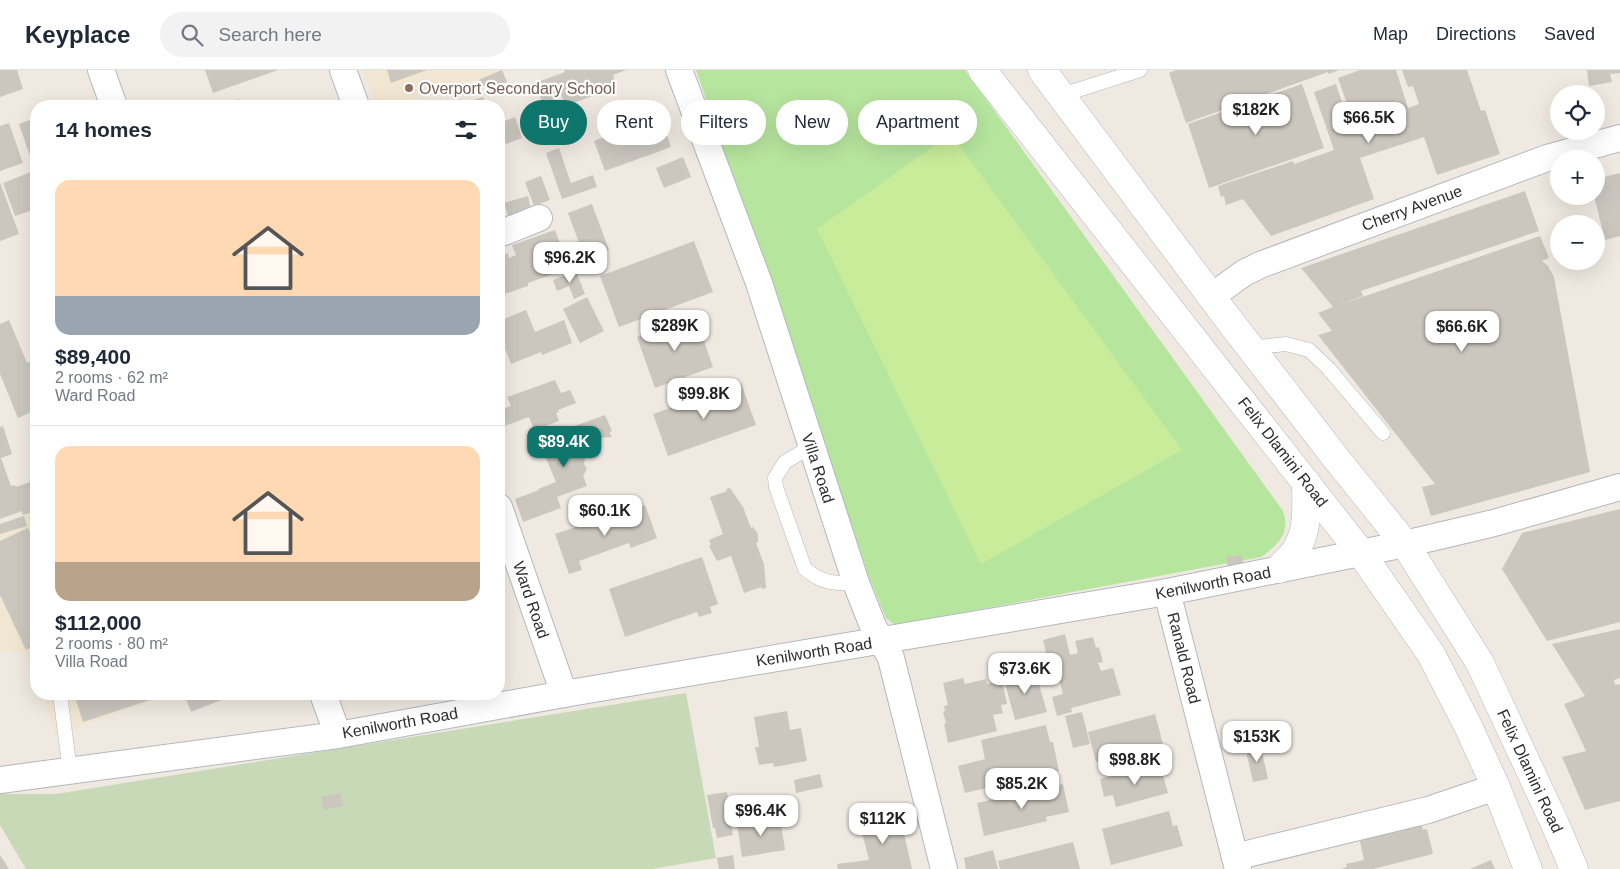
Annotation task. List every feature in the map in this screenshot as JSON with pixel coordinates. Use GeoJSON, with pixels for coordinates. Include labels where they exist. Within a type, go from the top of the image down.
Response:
{"type":"FeatureCollection","features":[{"type":"Feature","properties":{"kind":"main road","name":"Felix Dlamini Road"},"geometry":{"type":"LineString","coordinates":[[982,70],[1361,553],[1431,654],[1468,726],[1496,787],[1528,869]]}},
{"type":"Feature","properties":{"kind":"main road","name":"Felix Dlamini Road"},"geometry":{"type":"LineString","coordinates":[[1042,70],[1251,348],[1405,544],[1480,664],[1574,869]]}},
{"type":"Feature","properties":{"kind":"main road"},"geometry":{"type":"LineString","coordinates":[[1279,569],[1296,549],[1304,534],[1306,482]]}},
{"type":"Feature","properties":{"kind":"street"},"geometry":{"type":"LineString","coordinates":[[101,70],[112,100]]}},
{"type":"Feature","properties":{"kind":"street"},"geometry":{"type":"LineString","coordinates":[[344,70],[354,100]]}},
{"type":"Feature","properties":{"kind":"street","name":"Villa Road"},"geometry":{"type":"LineString","coordinates":[[679,70],[759,283],[856,583],[873,626],[891,658],[944,869]]}},
{"type":"Feature","properties":{"kind":"street","name":"Cherry Avenue"},"geometry":{"type":"LineString","coordinates":[[1212,296],[1244,273],[1260,265],[1546,158],[1620,138]]}},
{"type":"Feature","properties":{"kind":"street"},"geometry":{"type":"LineString","coordinates":[[505,232],[539,218]]}},
{"type":"Feature","properties":{"kind":"street","name":"Kenilworth Road"},"geometry":{"type":"LineString","coordinates":[[0,780],[338,735],[564,694],[1167,592],[1405,544],[1494,523],[1620,487]]}},
{"type":"Feature","properties":{"kind":"street","name":"Ward Road"},"geometry":{"type":"LineString","coordinates":[[505,524],[564,694]]}},
{"type":"Feature","properties":{"kind":"street","name":"Ranald Road"},"geometry":{"type":"LineString","coordinates":[[1167,592],[1236,863]]}},
{"type":"Feature","properties":{"kind":"street"},"geometry":{"type":"LineString","coordinates":[[325,700],[338,735]]}},
{"type":"Feature","properties":{"kind":"street"},"geometry":{"type":"LineString","coordinates":[[1236,863],[1428,810],[1496,787]]}},
{"type":"Feature","properties":{"kind":"lane"},"geometry":{"type":"LineString","coordinates":[[1062,95],[1140,70]]}},
{"type":"Feature","properties":{"kind":"lane"},"geometry":{"type":"LineString","coordinates":[[1251,348],[1286,344],[1309,350],[1329,369],[1383,433]]}},
{"type":"Feature","properties":{"kind":"lane"},"geometry":{"type":"LineString","coordinates":[[812,446],[785,462],[775,478],[776,487],[805,569],[815,577],[827,582],[840,584],[856,583]]}},
{"type":"Feature","properties":{"kind":"lane"},"geometry":{"type":"LineString","coordinates":[[61,700],[70,771]]}},
{"type":"Feature","properties":{"kind":"shaded area","name":"Overport Secondary School"},"geometry":{"type":"Polygon","coordinates":[[[363,70],[502,70],[413,100],[374,100],[363,70]]]}},
{"type":"Feature","properties":{"kind":"shaded area"},"geometry":{"type":"Polygon","coordinates":[[[30,514],[30,661],[24,654],[9,651],[0,653],[0,523],[30,514]]]}},
{"type":"Feature","properties":{"kind":"shaded area"},"geometry":{"type":"Polygon","coordinates":[[[45,700],[153,700],[55,736],[45,700]]]}},
{"type":"Feature","properties":{"kind":"green space"},"geometry":{"type":"Polygon","coordinates":[[[696,70],[965,70],[1283,511],[1285,519],[1284,532],[1278,543],[1261,557],[895,625],[886,618],[869,577],[722,145],[766,145],[766,100],[706,100],[696,70]]]}},
{"type":"Feature","properties":{"kind":"green space"},"geometry":{"type":"Polygon","coordinates":[[[935,145],[959,145],[1182,450],[981,564],[817,229],[935,145]]]}},
{"type":"Feature","properties":{"kind":"green space"},"geometry":{"type":"Polygon","coordinates":[[[686,693],[716,858],[652,869],[26,869],[0,825],[0,794],[56,794],[686,693]]]}},
{"type":"Feature","properties":{"kind":"building"},"geometry":{"type":"Polygon","coordinates":[[[0,70],[17,70],[23,89],[0,97],[0,70]]]}},
{"type":"Feature","properties":{"kind":"building"},"geometry":{"type":"Polygon","coordinates":[[[205,70],[278,70],[213,93],[205,70]]]}},
{"type":"Feature","properties":{"kind":"building"},"geometry":{"type":"Polygon","coordinates":[[[387,70],[427,70],[391,83],[387,70]]]}},
{"type":"Feature","properties":{"kind":"building"},"geometry":{"type":"Polygon","coordinates":[[[502,70],[507,82],[488,90],[486,85],[480,87],[478,80],[502,70]]]}},
{"type":"Feature","properties":{"kind":"building"},"geometry":{"type":"Polygon","coordinates":[[[564,70],[626,70],[613,75],[617,87],[581,100],[563,100],[561,94],[555,96],[556,99],[553,100],[541,100],[535,83],[565,72],[564,70]]]}},
{"type":"Feature","properties":{"kind":"building"},"geometry":{"type":"Polygon","coordinates":[[[1176,70],[1339,70],[1329,74],[1328,72],[1186,123],[1169,73],[1176,70]]]}},
{"type":"Feature","properties":{"kind":"building"},"geometry":{"type":"Polygon","coordinates":[[[1360,70],[1396,70],[1408,108],[1419,104],[1413,86],[1408,87],[1402,70],[1467,70],[1481,111],[1485,110],[1500,154],[1437,175],[1424,137],[1360,158],[1374,199],[1271,236],[1243,199],[1226,205],[1224,196],[1221,197],[1218,186],[1293,161],[1294,164],[1334,150],[1314,92],[1336,84],[1343,105],[1347,104],[1338,78],[1360,70]]]}},
{"type":"Feature","properties":{"kind":"building"},"geometry":{"type":"Polygon","coordinates":[[[1587,70],[1620,70],[1620,73],[1610,74],[1612,82],[1589,85],[1587,70]]]}},
{"type":"Feature","properties":{"kind":"building"},"geometry":{"type":"Polygon","coordinates":[[[1302,84],[1324,148],[1209,188],[1188,124],[1302,84]]]}},
{"type":"Feature","properties":{"kind":"building"},"geometry":{"type":"Polygon","coordinates":[[[515,117],[520,132],[520,139],[506,144],[505,121],[515,117]]]}},
{"type":"Feature","properties":{"kind":"building"},"geometry":{"type":"Polygon","coordinates":[[[30,120],[30,156],[19,124],[30,120]]]}},
{"type":"Feature","properties":{"kind":"building"},"geometry":{"type":"Polygon","coordinates":[[[9,123],[23,163],[0,171],[0,126],[9,123]]]}},
{"type":"Feature","properties":{"kind":"building"},"geometry":{"type":"Polygon","coordinates":[[[597,140],[597,145],[670,145],[671,147],[605,171],[594,141],[597,140]]]}},
{"type":"Feature","properties":{"kind":"building"},"geometry":{"type":"Polygon","coordinates":[[[559,148],[571,183],[593,175],[597,187],[562,199],[546,153],[559,148]]]}},
{"type":"Feature","properties":{"kind":"building"},"geometry":{"type":"Polygon","coordinates":[[[683,157],[691,177],[664,188],[656,168],[683,157]]]}},
{"type":"Feature","properties":{"kind":"building"},"geometry":{"type":"Polygon","coordinates":[[[30,172],[30,211],[15,216],[3,183],[30,172]]]}},
{"type":"Feature","properties":{"kind":"building"},"geometry":{"type":"Polygon","coordinates":[[[1620,173],[1620,236],[1605,240],[1605,215],[1599,215],[1596,205],[1605,205],[1605,177],[1620,173]]]}},
{"type":"Feature","properties":{"kind":"building"},"geometry":{"type":"Polygon","coordinates":[[[541,176],[550,200],[534,206],[525,182],[541,176]]]}},
{"type":"Feature","properties":{"kind":"building"},"geometry":{"type":"Polygon","coordinates":[[[0,182],[19,234],[0,241],[0,182]]]}},
{"type":"Feature","properties":{"kind":"building"},"geometry":{"type":"Polygon","coordinates":[[[1525,191],[1539,231],[1361,291],[1363,296],[1336,306],[1540,236],[1549,258],[1542,261],[1548,266],[1554,277],[1590,472],[1431,516],[1422,487],[1435,484],[1318,335],[1332,331],[1318,313],[1333,307],[1301,268],[1525,191]]]}},
{"type":"Feature","properties":{"kind":"building"},"geometry":{"type":"Polygon","coordinates":[[[528,196],[531,209],[508,216],[505,203],[528,196]]]}},
{"type":"Feature","properties":{"kind":"building"},"geometry":{"type":"Polygon","coordinates":[[[592,204],[609,250],[585,259],[568,213],[592,204]]]}},
{"type":"Feature","properties":{"kind":"building"},"geometry":{"type":"Polygon","coordinates":[[[555,230],[569,268],[505,294],[505,254],[508,253],[509,258],[516,255],[512,245],[555,230]]]}},
{"type":"Feature","properties":{"kind":"building"},"geometry":{"type":"Polygon","coordinates":[[[694,241],[713,292],[619,327],[600,276],[694,241]]]}},
{"type":"Feature","properties":{"kind":"building"},"geometry":{"type":"Polygon","coordinates":[[[576,271],[585,294],[574,299],[569,286],[557,291],[553,280],[576,271]]]}},
{"type":"Feature","properties":{"kind":"building"},"geometry":{"type":"Polygon","coordinates":[[[587,297],[604,331],[580,343],[563,309],[587,297]]]}},
{"type":"Feature","properties":{"kind":"building"},"geometry":{"type":"Polygon","coordinates":[[[526,310],[535,332],[564,320],[572,343],[542,355],[541,352],[511,364],[505,348],[505,319],[526,310]]]}},
{"type":"Feature","properties":{"kind":"building"},"geometry":{"type":"Polygon","coordinates":[[[695,316],[713,367],[655,388],[637,337],[695,316]]]}},
{"type":"Feature","properties":{"kind":"building"},"geometry":{"type":"Polygon","coordinates":[[[9,320],[27,363],[30,362],[30,413],[18,418],[0,374],[0,324],[9,320]]]}},
{"type":"Feature","properties":{"kind":"building"},"geometry":{"type":"Polygon","coordinates":[[[555,380],[561,393],[570,390],[576,403],[558,410],[559,412],[556,413],[559,421],[538,429],[533,427],[529,417],[505,426],[505,408],[511,406],[507,397],[555,380]]]}},
{"type":"Feature","properties":{"kind":"building"},"geometry":{"type":"Polygon","coordinates":[[[741,383],[756,425],[668,456],[653,414],[741,383]]]}},
{"type":"Feature","properties":{"kind":"building"},"geometry":{"type":"Polygon","coordinates":[[[605,415],[612,431],[609,432],[612,437],[599,438],[590,445],[584,464],[587,469],[583,476],[587,486],[557,497],[561,508],[523,522],[515,499],[556,482],[541,446],[568,437],[571,432],[569,428],[605,415]]]}},
{"type":"Feature","properties":{"kind":"building"},"geometry":{"type":"Polygon","coordinates":[[[3,426],[12,454],[1,458],[11,486],[15,485],[16,487],[30,482],[30,513],[23,515],[22,511],[0,519],[0,427],[3,426]]]}},
{"type":"Feature","properties":{"kind":"building"},"geometry":{"type":"Polygon","coordinates":[[[730,488],[743,507],[751,528],[753,527],[758,534],[758,542],[756,543],[764,564],[766,588],[762,589],[761,587],[744,593],[731,556],[717,561],[709,546],[711,545],[709,540],[723,534],[710,497],[727,491],[726,489],[730,488]]]}},
{"type":"Feature","properties":{"kind":"building"},"geometry":{"type":"Polygon","coordinates":[[[645,505],[657,538],[631,548],[629,543],[579,561],[582,570],[569,574],[555,534],[602,518],[603,521],[645,505]]]}},
{"type":"Feature","properties":{"kind":"building"},"geometry":{"type":"Polygon","coordinates":[[[1620,509],[1620,622],[1547,641],[1502,569],[1522,533],[1620,509]]]}},
{"type":"Feature","properties":{"kind":"building"},"geometry":{"type":"Polygon","coordinates":[[[24,516],[27,526],[0,534],[0,524],[24,516]]]}},
{"type":"Feature","properties":{"kind":"building"},"geometry":{"type":"Polygon","coordinates":[[[28,528],[30,532],[30,648],[26,650],[0,595],[0,541],[28,528]]]}},
{"type":"Feature","properties":{"kind":"building"},"geometry":{"type":"Polygon","coordinates":[[[1242,555],[1243,566],[1228,568],[1226,557],[1242,555]]]}},
{"type":"Feature","properties":{"kind":"building"},"geometry":{"type":"Polygon","coordinates":[[[702,557],[718,604],[710,607],[712,613],[699,617],[697,612],[625,637],[609,589],[702,557]]]}},
{"type":"Feature","properties":{"kind":"building"},"geometry":{"type":"Polygon","coordinates":[[[1620,629],[1620,678],[1614,680],[1615,685],[1620,684],[1620,801],[1585,810],[1562,757],[1586,751],[1564,704],[1585,696],[1552,644],[1620,629]]]}},
{"type":"Feature","properties":{"kind":"building"},"geometry":{"type":"Polygon","coordinates":[[[1065,634],[1070,655],[1078,653],[1075,641],[1093,637],[1096,648],[1099,647],[1103,662],[1098,663],[1101,671],[1113,668],[1121,695],[1071,708],[1072,712],[1057,716],[1052,697],[1063,694],[1054,660],[1048,661],[1043,640],[1065,634]]]}},
{"type":"Feature","properties":{"kind":"building"},"geometry":{"type":"Polygon","coordinates":[[[1024,671],[1025,677],[1036,674],[1047,712],[1015,720],[1003,676],[1024,671]]]}},
{"type":"Feature","properties":{"kind":"building"},"geometry":{"type":"Polygon","coordinates":[[[963,678],[965,684],[986,679],[987,684],[1002,680],[1007,704],[1001,705],[1003,713],[993,715],[997,731],[948,743],[943,712],[945,711],[944,706],[948,705],[943,683],[963,678]]]}},
{"type":"Feature","properties":{"kind":"building"},"geometry":{"type":"Polygon","coordinates":[[[76,700],[150,700],[83,722],[76,700]]]}},
{"type":"Feature","properties":{"kind":"building"},"geometry":{"type":"Polygon","coordinates":[[[186,700],[221,700],[191,712],[186,700]]]}},
{"type":"Feature","properties":{"kind":"building"},"geometry":{"type":"Polygon","coordinates":[[[787,711],[790,730],[801,728],[807,761],[774,767],[773,763],[759,765],[755,747],[759,747],[754,717],[787,711]]]}},
{"type":"Feature","properties":{"kind":"building"},"geometry":{"type":"Polygon","coordinates":[[[1082,712],[1090,744],[1073,748],[1065,716],[1082,712]]]}},
{"type":"Feature","properties":{"kind":"building"},"geometry":{"type":"Polygon","coordinates":[[[1155,714],[1163,744],[1096,762],[1088,732],[1155,714]]]}},
{"type":"Feature","properties":{"kind":"building"},"geometry":{"type":"Polygon","coordinates":[[[1046,725],[1050,742],[1053,742],[1059,771],[965,793],[958,766],[985,759],[981,740],[1046,725]]]}},
{"type":"Feature","properties":{"kind":"building"},"geometry":{"type":"Polygon","coordinates":[[[1260,743],[1268,779],[1253,782],[1245,747],[1260,743]]]}},
{"type":"Feature","properties":{"kind":"building"},"geometry":{"type":"Polygon","coordinates":[[[1160,765],[1168,793],[1116,807],[1113,795],[1104,797],[1100,779],[1160,765]]]}},
{"type":"Feature","properties":{"kind":"building"},"geometry":{"type":"Polygon","coordinates":[[[820,774],[823,787],[796,793],[794,780],[820,774]]]}},
{"type":"Feature","properties":{"kind":"building"},"geometry":{"type":"Polygon","coordinates":[[[1063,784],[1069,812],[1046,817],[1047,821],[984,836],[977,803],[1063,784]]]}},
{"type":"Feature","properties":{"kind":"building"},"geometry":{"type":"Polygon","coordinates":[[[727,792],[733,835],[717,838],[715,828],[713,828],[707,795],[727,792]]]}},
{"type":"Feature","properties":{"kind":"building"},"geometry":{"type":"Polygon","coordinates":[[[340,793],[343,806],[324,810],[321,797],[340,793]]]}},
{"type":"Feature","properties":{"kind":"building"},"geometry":{"type":"Polygon","coordinates":[[[1169,811],[1173,826],[1177,825],[1183,846],[1111,865],[1102,829],[1169,811]]]}},
{"type":"Feature","properties":{"kind":"building"},"geometry":{"type":"Polygon","coordinates":[[[880,815],[881,820],[900,816],[912,869],[838,869],[837,864],[869,860],[859,820],[880,815]]]}},
{"type":"Feature","properties":{"kind":"building"},"geometry":{"type":"Polygon","coordinates":[[[780,816],[785,850],[742,857],[737,823],[780,816]]]}},
{"type":"Feature","properties":{"kind":"building"},"geometry":{"type":"Polygon","coordinates":[[[1421,822],[1423,830],[1427,829],[1433,854],[1373,869],[1341,869],[1347,867],[1346,864],[1364,860],[1359,837],[1421,822]]]}},
{"type":"Feature","properties":{"kind":"building"},"geometry":{"type":"Polygon","coordinates":[[[1073,842],[1080,869],[1000,869],[998,861],[1073,842]]]}},
{"type":"Feature","properties":{"kind":"building"},"geometry":{"type":"Polygon","coordinates":[[[993,850],[998,869],[966,869],[964,858],[993,850]]]}},
{"type":"Feature","properties":{"kind":"building"},"geometry":{"type":"Polygon","coordinates":[[[0,855],[9,869],[0,869],[0,855]]]}},
{"type":"Feature","properties":{"kind":"building"},"geometry":{"type":"Polygon","coordinates":[[[733,855],[735,869],[719,869],[717,858],[733,855]]]}},
{"type":"Feature","properties":{"kind":"building"},"geometry":{"type":"Polygon","coordinates":[[[1491,860],[1495,869],[1470,869],[1491,860]]]}},
{"type":"Feature","properties":{"kind":"place","name":"Overport Secondary School"},"geometry":{"type":"Point","coordinates":[409,88]}}]}
